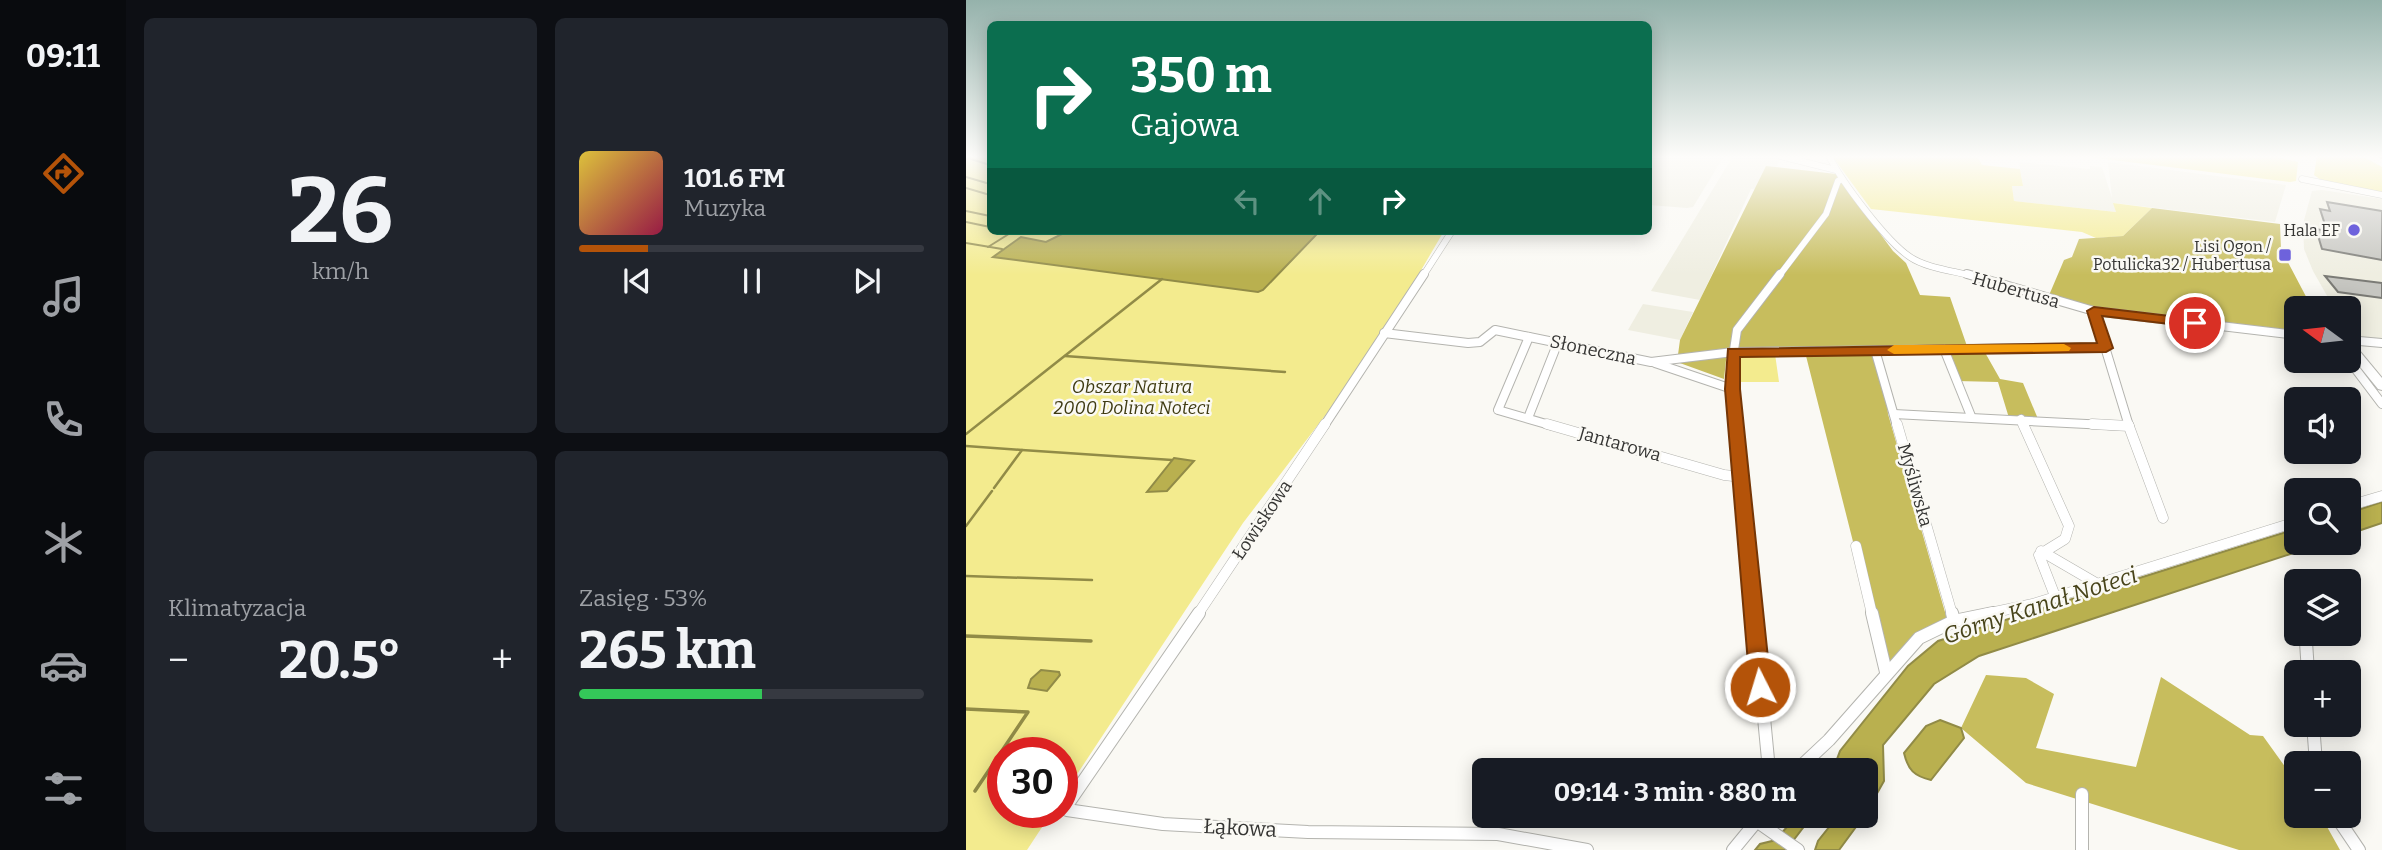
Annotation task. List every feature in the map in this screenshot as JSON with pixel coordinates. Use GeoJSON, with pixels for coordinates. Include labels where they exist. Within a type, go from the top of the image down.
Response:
{"type":"FeatureCollection","features":[{"type":"Feature","properties":{"kind":"street"},"geometry":{"type":"LineString","coordinates":[[1768,758],[1732,389],[1733,352],[1737,330],[1826,214],[1833,196]]}},
{"type":"Feature","properties":{"kind":"street","name":"Hubertusa"},"geometry":{"type":"LineString","coordinates":[[1856,196],[1906,256],[2052,301],[2094,311],[2284,334]]}},
{"type":"Feature","properties":{"kind":"street","name":"Łowiskowa"},"geometry":{"type":"LineString","coordinates":[[1078,789],[1271,508],[1449,235]]}},
{"type":"Feature","properties":{"kind":"street"},"geometry":{"type":"LineString","coordinates":[[2094,311],[2129,426],[2163,518]]}},
{"type":"Feature","properties":{"kind":"street","name":"Słoneczna"},"geometry":{"type":"LineString","coordinates":[[1384,333],[1468,343],[1480,342],[1495,330],[1651,362],[1733,352],[2106,348]]}},
{"type":"Feature","properties":{"kind":"street","name":"Jantarowa"},"geometry":{"type":"LineString","coordinates":[[1529,337],[1498,410],[1729,476],[1742,477]]}},
{"type":"Feature","properties":{"kind":"street"},"geometry":{"type":"LineString","coordinates":[[1528,418],[1553,348],[1558,342]]}},
{"type":"Feature","properties":{"kind":"street"},"geometry":{"type":"LineString","coordinates":[[2361,342],[2382,343]]}},
{"type":"Feature","properties":{"kind":"street"},"geometry":{"type":"LineString","coordinates":[[1944,349],[1971,416]]}},
{"type":"Feature","properties":{"kind":"street","name":"Myśliwska"},"geometry":{"type":"LineString","coordinates":[[1875,350],[1954,621]]}},
{"type":"Feature","properties":{"kind":"street"},"geometry":{"type":"LineString","coordinates":[[2361,359],[2382,386]]}},
{"type":"Feature","properties":{"kind":"street"},"geometry":{"type":"LineString","coordinates":[[1651,362],[1732,389]]}},
{"type":"Feature","properties":{"kind":"street"},"geometry":{"type":"LineString","coordinates":[[2359,373],[2382,404]]}},
{"type":"Feature","properties":{"kind":"street"},"geometry":{"type":"LineString","coordinates":[[1894,414],[2129,426]]}},
{"type":"Feature","properties":{"kind":"street"},"geometry":{"type":"LineString","coordinates":[[2021,419],[2068,526],[2065,539],[2041,551],[2039,555],[2055,596]]}},
{"type":"Feature","properties":{"kind":"street"},"geometry":{"type":"LineString","coordinates":[[2361,502],[2382,496]]}},
{"type":"Feature","properties":{"kind":"street"},"geometry":{"type":"LineString","coordinates":[[1810,758],[1919,638],[1954,621],[2055,596],[2284,526]]}},
{"type":"Feature","properties":{"kind":"street"},"geometry":{"type":"LineString","coordinates":[[1856,547],[1886,672]]}},
{"type":"Feature","properties":{"kind":"street"},"geometry":{"type":"LineString","coordinates":[[2041,551],[2096,583]]}},
{"type":"Feature","properties":{"kind":"street"},"geometry":{"type":"LineString","coordinates":[[2082,794],[2082,850]]}},
{"type":"Feature","properties":{"kind":"street","name":"Łąkowa"},"geometry":{"type":"LineString","coordinates":[[1078,813],[1163,824],[1308,832],[1499,834],[1587,850]]}},
{"type":"Feature","properties":{"kind":"street"},"geometry":{"type":"LineString","coordinates":[[1733,850],[1752,828]]}},
{"type":"Feature","properties":{"kind":"street"},"geometry":{"type":"LineString","coordinates":[[1771,828],[1794,847]]}},
{"type":"Feature","properties":{"kind":"street"},"geometry":{"type":"LineString","coordinates":[[2344,828],[2359,850]]}},
{"type":"Feature","properties":{"kind":"shaded area"},"geometry":{"type":"Polygon","coordinates":[[[1652,196],[1700,196],[1693,207],[1652,205],[1652,196]]]}},
{"type":"Feature","properties":{"kind":"shaded area"},"geometry":{"type":"Polygon","coordinates":[[[1709,196],[1748,196],[1700,300],[1651,291],[1709,196]]]}},
{"type":"Feature","properties":{"kind":"shaded area"},"geometry":{"type":"Polygon","coordinates":[[[1751,196],[1852,196],[1893,251],[1906,263],[1920,295],[1950,297],[1968,349],[1983,349],[2000,379],[2023,383],[2038,419],[2009,418],[1998,382],[1957,381],[1944,349],[1873,349],[1885,383],[1888,414],[1947,619],[1886,672],[1804,348],[1727,351],[1724,379],[1677,362],[1680,340],[1751,196]]]}},
{"type":"Feature","properties":{"kind":"shaded area"},"geometry":{"type":"Polygon","coordinates":[[[2013,196],[2111,196],[2112,198],[2112,196],[2283,196],[2275,222],[2114,203],[2116,212],[2014,201],[2013,196]]]}},
{"type":"Feature","properties":{"kind":"shaded area"},"geometry":{"type":"Polygon","coordinates":[[[2311,196],[2360,196],[2382,199],[2382,340],[2361,337],[2361,296],[2327,296],[2304,249],[2303,224],[2311,196]]]}},
{"type":"Feature","properties":{"kind":"shaded area"},"geometry":{"type":"Polygon","coordinates":[[[2152,208],[2280,224],[2281,249],[2306,296],[2284,296],[2284,332],[2047,300],[2064,260],[2072,257],[2079,239],[2123,236],[2152,208]]]}},
{"type":"Feature","properties":{"kind":"shaded area"},"geometry":{"type":"Polygon","coordinates":[[[1060,235],[1316,235],[1258,292],[993,257],[1021,237],[1046,242],[1060,235]]]}},
{"type":"Feature","properties":{"kind":"shaded area"},"geometry":{"type":"Polygon","coordinates":[[[1643,304],[1693,312],[1680,340],[1628,330],[1643,304]]]}},
{"type":"Feature","properties":{"kind":"shaded area"},"geometry":{"type":"Polygon","coordinates":[[[1174,458],[1194,461],[1167,491],[1147,492],[1174,458]]]}},
{"type":"Feature","properties":{"kind":"shaded area"},"geometry":{"type":"Polygon","coordinates":[[[2382,502],[2382,523],[2361,530],[2361,509],[2382,502]]]}},
{"type":"Feature","properties":{"kind":"shaded area"},"geometry":{"type":"Polygon","coordinates":[[[2284,533],[2284,555],[2287,555],[1979,656],[1934,684],[1883,745],[1884,781],[1878,792],[1878,758],[1837,758],[1840,751],[1908,666],[1938,641],[2284,533]]]}},
{"type":"Feature","properties":{"kind":"shaded area"},"geometry":{"type":"Polygon","coordinates":[[[1041,670],[1059,672],[1060,675],[1047,691],[1028,688],[1031,679],[1041,670]]]}},
{"type":"Feature","properties":{"kind":"shaded area"},"geometry":{"type":"Polygon","coordinates":[[[1986,675],[2026,678],[2054,694],[2036,748],[2136,767],[2161,677],[2250,735],[2263,736],[2284,765],[2284,828],[2328,828],[2340,850],[2239,850],[2026,783],[1961,728],[1986,675]]]}},
{"type":"Feature","properties":{"kind":"shaded area"},"geometry":{"type":"Polygon","coordinates":[[[1940,720],[1961,728],[1964,738],[1931,780],[1913,771],[1904,753],[1926,726],[1940,720]]]}},
{"type":"Feature","properties":{"kind":"shaded area"},"geometry":{"type":"Polygon","coordinates":[[[1786,828],[1803,828],[1786,850],[1755,850],[1760,844],[1776,840],[1786,828]]]}},
{"type":"Feature","properties":{"kind":"shaded area"},"geometry":{"type":"Polygon","coordinates":[[[1828,828],[1855,828],[1839,850],[1815,850],[1818,841],[1828,828]]]}},
{"type":"Feature","properties":{"kind":"green space","name":"Obszar Natura 2000 Dolina Noteci"},"geometry":{"type":"Polygon","coordinates":[[[966,196],[987,196],[987,235],[1442,235],[1372,354],[1243,523],[1078,773],[1078,737],[987,737],[987,828],[1041,828],[1027,850],[966,850],[966,196]]]}},
{"type":"Feature","properties":{"kind":"green space"},"geometry":{"type":"Polygon","coordinates":[[[1861,196],[2013,196],[2014,201],[2116,212],[2113,203],[2152,208],[2123,236],[2096,238],[2082,232],[1871,209],[1861,196]]]}},
{"type":"Feature","properties":{"kind":"green space"},"geometry":{"type":"Polygon","coordinates":[[[1775,354],[1779,382],[1735,382],[1735,355],[1775,354]]]}},
{"type":"Feature","properties":{"kind":"building","name":"Hala EF"},"geometry":{"type":"Polygon","coordinates":[[[2327,202],[2382,211],[2382,260],[2322,249],[2316,229],[2327,231],[2320,209],[2330,211],[2327,202]]]}},
{"type":"Feature","properties":{"kind":"building"},"geometry":{"type":"Polygon","coordinates":[[[2325,276],[2382,283],[2382,298],[2338,292],[2325,276]]]}},
{"type":"Feature","properties":{"kind":"waterway"},"geometry":{"type":"LineString","coordinates":[[966,211],[987,215]]}},
{"type":"Feature","properties":{"kind":"waterway"},"geometry":{"type":"LineString","coordinates":[[966,222],[987,226]]}},
{"type":"Feature","properties":{"kind":"waterway"},"geometry":{"type":"LineString","coordinates":[[988,247],[1007,235]]}},
{"type":"Feature","properties":{"kind":"waterway"},"geometry":{"type":"LineString","coordinates":[[966,243],[988,247]]}},
{"type":"Feature","properties":{"kind":"waterway"},"geometry":{"type":"LineString","coordinates":[[988,247],[1002,249]]}},
{"type":"Feature","properties":{"kind":"waterway"},"geometry":{"type":"LineString","coordinates":[[966,434],[1162,279]]}},
{"type":"Feature","properties":{"kind":"waterway"},"geometry":{"type":"LineString","coordinates":[[1065,356],[1285,372]]}},
{"type":"Feature","properties":{"kind":"waterway"},"geometry":{"type":"LineString","coordinates":[[966,446],[1022,450]]}},
{"type":"Feature","properties":{"kind":"waterway"},"geometry":{"type":"LineString","coordinates":[[994,488],[1022,450]]}},
{"type":"Feature","properties":{"kind":"waterway"},"geometry":{"type":"LineString","coordinates":[[1022,450],[1172,460]]}},
{"type":"Feature","properties":{"kind":"waterway"},"geometry":{"type":"LineString","coordinates":[[966,526],[992,491]]}},
{"type":"Feature","properties":{"kind":"waterway"},"geometry":{"type":"LineString","coordinates":[[966,576],[1092,580]]}},
{"type":"Feature","properties":{"kind":"waterway"},"geometry":{"type":"LineString","coordinates":[[966,636],[1091,641]]}},
{"type":"Feature","properties":{"kind":"waterway"},"geometry":{"type":"LineString","coordinates":[[966,709],[1028,712],[975,791]]}},
{"type":"Feature","properties":{"kind":"slow traffic"},"geometry":{"type":"LineString","coordinates":[[1894,350],[2064,348]]}},
{"type":"Feature","properties":{"kind":"place","name":"Hala EF"},"geometry":{"type":"Point","coordinates":[2354,230]}},
{"type":"Feature","properties":{"kind":"place","name":"Lisi Ogon / Potulicka32 / Hubertusa"},"geometry":{"type":"Point","coordinates":[2285,255]}},
{"type":"Feature","properties":{"kind":"route"},"geometry":{"type":"LineString","coordinates":[[1760,687],[1732,389],[1733,352],[2106,348],[2094,311],[2195,323]]}},
{"type":"Feature","properties":{"kind":"water label","name":"Górny Kanał Noteci"},"geometry":{"type":"Point","coordinates":[2040,605]}}]}
